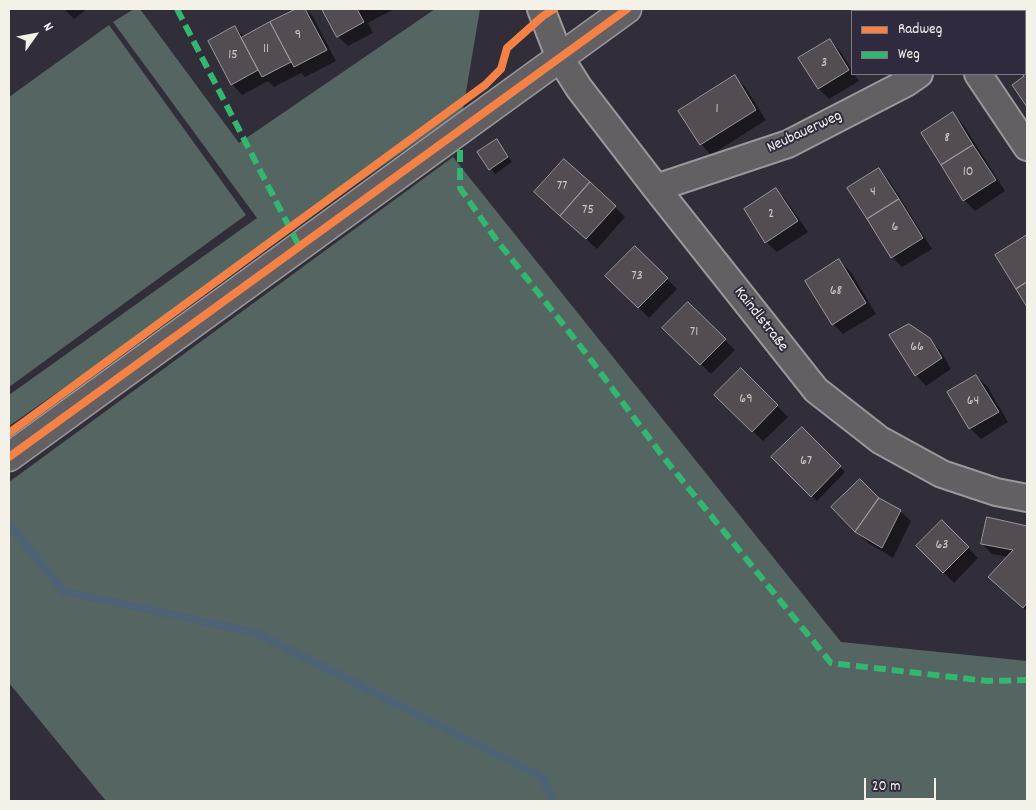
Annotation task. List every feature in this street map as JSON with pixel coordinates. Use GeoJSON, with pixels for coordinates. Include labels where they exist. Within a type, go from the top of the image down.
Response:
{"type":"FeatureCollection","features":[{"type":"Feature","properties":{"kind":"street","name":"Kaindlstraße"},"geometry":{"type":"LineString","coordinates":[[541,9],[560,58],[579,88],[816,390],[880,440],[942,474],[996,492],[1027,498]]}},
{"type":"Feature","properties":{"kind":"street"},"geometry":{"type":"LineString","coordinates":[[9,457],[627,9]]}},
{"type":"Feature","properties":{"kind":"street","name":"Neubauerweg"},"geometry":{"type":"LineString","coordinates":[[656,188],[788,144],[906,83],[918,75]]}},
{"type":"Feature","properties":{"kind":"street"},"geometry":{"type":"LineString","coordinates":[[979,75],[1027,147]]}},
{"type":"Feature","properties":{"kind":"shaded area"},"geometry":{"type":"Polygon","coordinates":[[[134,9],[140,9],[239,143],[435,9],[480,9],[463,110],[9,426],[9,395],[257,218],[113,22],[134,9]]]}},
{"type":"Feature","properties":{"kind":"shaded area"},"geometry":{"type":"Polygon","coordinates":[[[109,25],[246,215],[9,387],[9,97],[109,25]]]}},
{"type":"Feature","properties":{"kind":"shaded area"},"geometry":{"type":"Polygon","coordinates":[[[453,157],[841,642],[1027,661],[1027,801],[106,801],[9,683],[9,482],[453,157]]]}},
{"type":"Feature","properties":{"kind":"building"},"geometry":{"type":"Polygon","coordinates":[[[296,9],[305,9],[327,50],[294,67],[270,22],[296,9]]]}},
{"type":"Feature","properties":{"kind":"building"},"geometry":{"type":"Polygon","coordinates":[[[322,9],[357,9],[364,22],[337,37],[322,9]]]}},
{"type":"Feature","properties":{"kind":"building"},"geometry":{"type":"Polygon","coordinates":[[[857,9],[920,10],[858,10],[857,9]]]}},
{"type":"Feature","properties":{"kind":"building"},"geometry":{"type":"Polygon","coordinates":[[[270,22],[291,62],[262,77],[241,38],[270,22]]]}},
{"type":"Feature","properties":{"kind":"building"},"geometry":{"type":"Polygon","coordinates":[[[235,26],[258,70],[231,85],[208,41],[235,26]]]}},
{"type":"Feature","properties":{"kind":"building"},"geometry":{"type":"Polygon","coordinates":[[[830,39],[849,70],[818,89],[798,58],[830,39]]]}},
{"type":"Feature","properties":{"kind":"building"},"geometry":{"type":"Polygon","coordinates":[[[1026,46],[1027,107],[1012,85],[1023,75],[1026,75],[1026,46]]]}},
{"type":"Feature","properties":{"kind":"building"},"geometry":{"type":"Polygon","coordinates":[[[735,75],[756,110],[700,145],[678,111],[735,75]]]}},
{"type":"Feature","properties":{"kind":"building"},"geometry":{"type":"Polygon","coordinates":[[[953,112],[973,145],[941,165],[921,133],[953,112]]]}},
{"type":"Feature","properties":{"kind":"building"},"geometry":{"type":"Polygon","coordinates":[[[497,139],[508,157],[489,170],[477,152],[497,139]]]}},
{"type":"Feature","properties":{"kind":"building"},"geometry":{"type":"Polygon","coordinates":[[[973,145],[996,180],[963,201],[941,165],[973,145]]]}},
{"type":"Feature","properties":{"kind":"building"},"geometry":{"type":"Polygon","coordinates":[[[564,159],[590,182],[560,216],[534,192],[564,159]]]}},
{"type":"Feature","properties":{"kind":"building"},"geometry":{"type":"Polygon","coordinates":[[[879,168],[899,199],[867,219],[847,188],[879,168]]]}},
{"type":"Feature","properties":{"kind":"building"},"geometry":{"type":"Polygon","coordinates":[[[590,182],[616,206],[586,239],[560,216],[590,182]]]}},
{"type":"Feature","properties":{"kind":"building"},"geometry":{"type":"Polygon","coordinates":[[[776,188],[798,221],[765,243],[744,209],[776,188]]]}},
{"type":"Feature","properties":{"kind":"building"},"geometry":{"type":"Polygon","coordinates":[[[899,199],[923,238],[891,258],[867,219],[899,199]]]}},
{"type":"Feature","properties":{"kind":"building"},"geometry":{"type":"Polygon","coordinates":[[[1027,235],[1027,282],[1016,289],[995,255],[1027,235]]]}},
{"type":"Feature","properties":{"kind":"building"},"geometry":{"type":"Polygon","coordinates":[[[635,246],[668,278],[638,308],[605,276],[635,246]]]}},
{"type":"Feature","properties":{"kind":"building"},"geometry":{"type":"Polygon","coordinates":[[[839,259],[866,303],[832,325],[805,281],[839,259]]]}},
{"type":"Feature","properties":{"kind":"building"},"geometry":{"type":"Polygon","coordinates":[[[1027,282],[1027,307],[1016,289],[1027,282]]]}},
{"type":"Feature","properties":{"kind":"building"},"geometry":{"type":"Polygon","coordinates":[[[688,302],[726,339],[700,365],[662,328],[688,302]]]}},
{"type":"Feature","properties":{"kind":"building"},"geometry":{"type":"Polygon","coordinates":[[[909,324],[930,338],[942,358],[915,376],[889,335],[909,324]]]}},
{"type":"Feature","properties":{"kind":"building"},"geometry":{"type":"Polygon","coordinates":[[[741,368],[778,405],[752,432],[714,395],[741,368]]]}},
{"type":"Feature","properties":{"kind":"building"},"geometry":{"type":"Polygon","coordinates":[[[976,375],[999,412],[969,429],[947,392],[976,375]]]}},
{"type":"Feature","properties":{"kind":"building"},"geometry":{"type":"Polygon","coordinates":[[[802,427],[841,466],[811,497],[771,457],[802,427]]]}},
{"type":"Feature","properties":{"kind":"building"},"geometry":{"type":"Polygon","coordinates":[[[860,479],[879,498],[855,532],[831,507],[860,479]]]}},
{"type":"Feature","properties":{"kind":"building"},"geometry":{"type":"Polygon","coordinates":[[[879,498],[901,510],[882,548],[855,532],[879,498]]]}},
{"type":"Feature","properties":{"kind":"building"},"geometry":{"type":"Polygon","coordinates":[[[987,517],[1027,526],[1027,603],[1023,608],[988,577],[1013,550],[981,544],[987,517]]]}},
{"type":"Feature","properties":{"kind":"building"},"geometry":{"type":"Polygon","coordinates":[[[942,520],[969,547],[943,573],[916,546],[942,520]]]}},
{"type":"Feature","properties":{"kind":"waterway"},"geometry":{"type":"LineString","coordinates":[[9,524],[63,591],[256,633],[542,777],[554,801]]}},
{"type":"Feature","properties":{"kind":"marked path"},"geometry":{"type":"LineString","coordinates":[[177,9],[299,246]]}},
{"type":"Feature","properties":{"kind":"marked path"},"geometry":{"type":"LineString","coordinates":[[460,150],[460,188],[495,238],[588,356],[664,458],[831,663],[987,681],[1027,680]]}},
{"type":"Feature","properties":{"kind":"cycle path"},"geometry":{"type":"LineString","coordinates":[[9,433],[485,85],[501,69],[507,48],[543,16],[554,9]]}},
{"type":"Feature","properties":{"kind":"cycle path"},"geometry":{"type":"LineString","coordinates":[[9,457],[627,9]]}}]}
